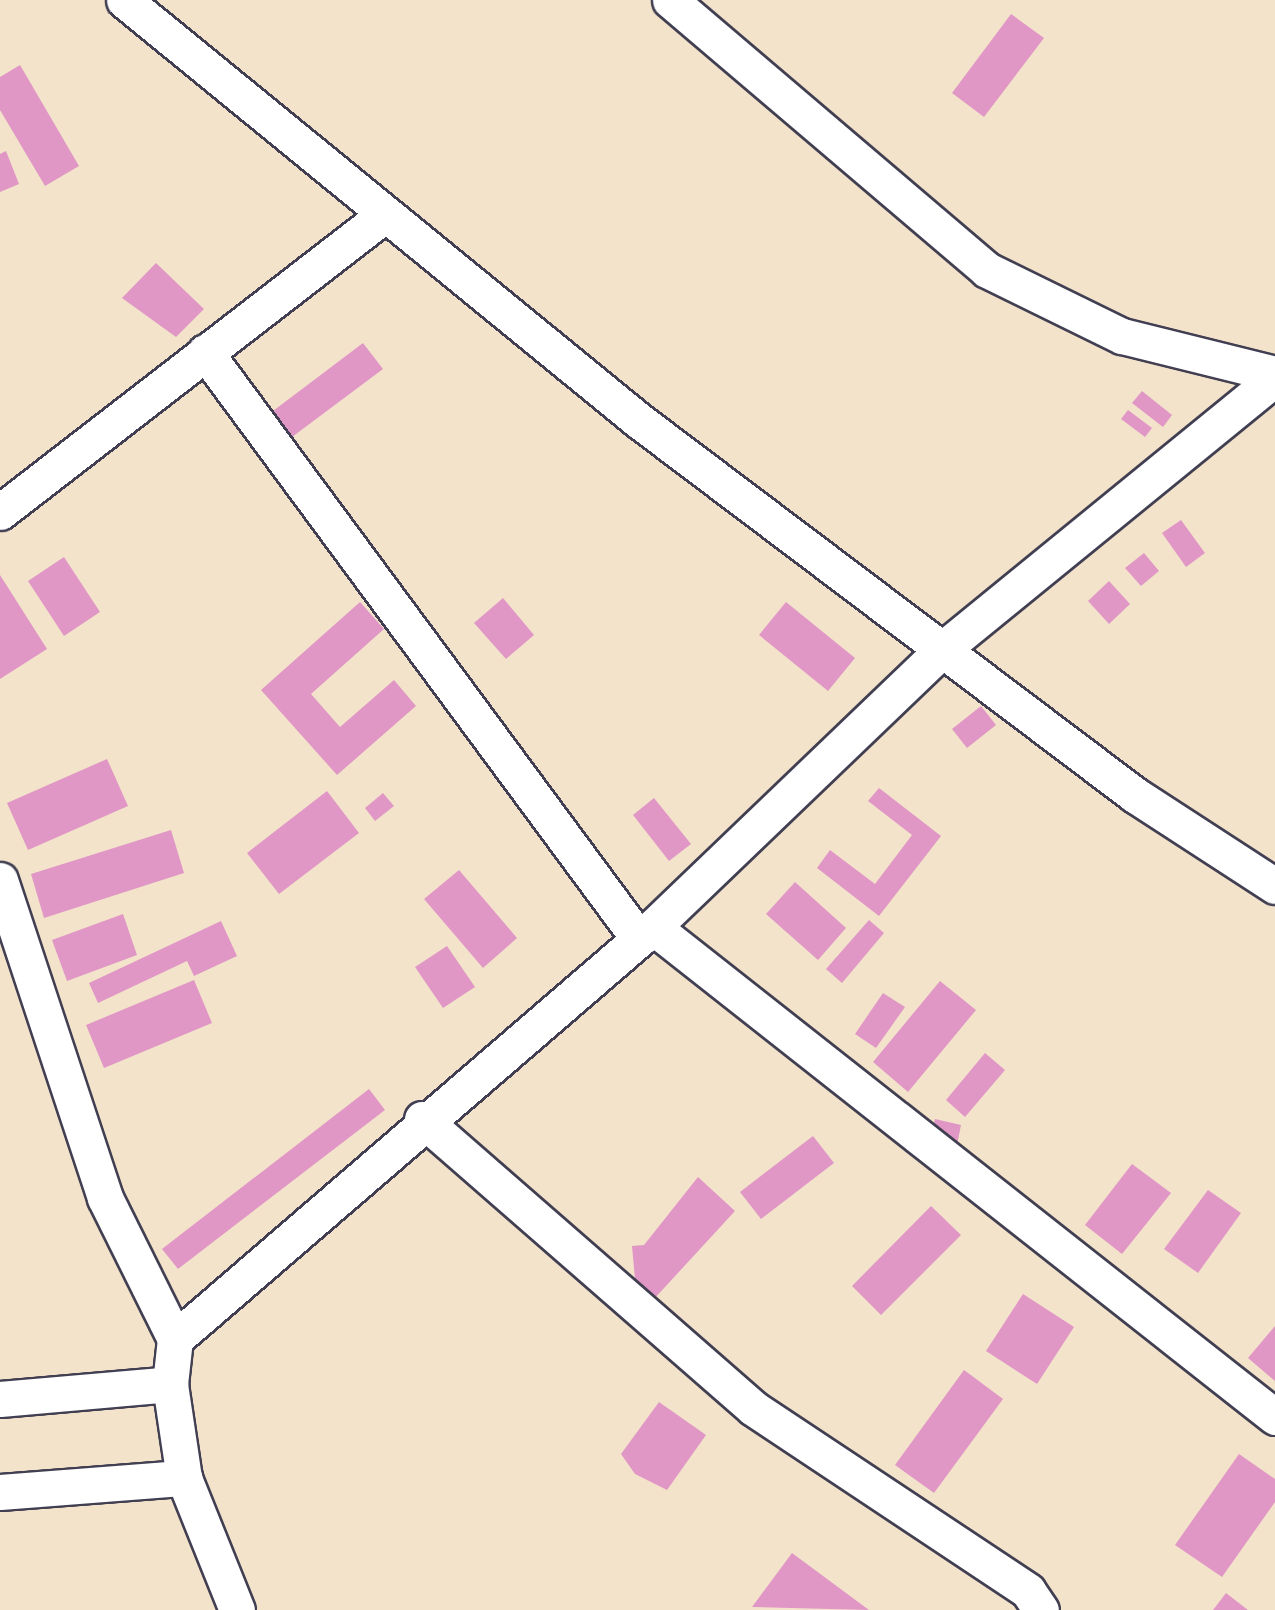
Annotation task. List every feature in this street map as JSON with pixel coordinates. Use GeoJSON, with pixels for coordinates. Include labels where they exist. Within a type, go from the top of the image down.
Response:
{"type":"FeatureCollection","features":[{"type":"Feature","properties":{"kind":"street"},"geometry":{"type":"LineString","coordinates":[[124,0],[383,216],[943,649],[1135,796],[1275,886]]}},
{"type":"Feature","properties":{"kind":"street"},"geometry":{"type":"LineString","coordinates":[[670,0],[987,270],[1122,336],[1275,376]]}},
{"type":"Feature","properties":{"kind":"street"},"geometry":{"type":"LineString","coordinates":[[0,512],[383,216]]}},
{"type":"Feature","properties":{"kind":"street"},"geometry":{"type":"LineString","coordinates":[[204,352],[646,933],[1275,1417]]}},
{"type":"Feature","properties":{"kind":"street"},"geometry":{"type":"LineString","coordinates":[[175,1339],[422,1119],[646,933],[943,649],[1275,376]]}},
{"type":"Feature","properties":{"kind":"street"},"geometry":{"type":"LineString","coordinates":[[0,880],[105,1198],[175,1339],[170,1384],[184,1478],[237,1610]]}},
{"type":"Feature","properties":{"kind":"street"},"geometry":{"type":"LineString","coordinates":[[422,1119],[753,1408],[1028,1591],[1041,1610]]}},
{"type":"Feature","properties":{"kind":"street"},"geometry":{"type":"LineString","coordinates":[[0,1399],[170,1384]]}},
{"type":"Feature","properties":{"kind":"street"},"geometry":{"type":"LineString","coordinates":[[0,1492],[184,1478]]}},
{"type":"Feature","properties":{"kind":"building"},"geometry":{"type":"Polygon","coordinates":[[[1011,14],[1044,38],[984,117],[952,93],[1011,14]]]}},
{"type":"Feature","properties":{"kind":"building"},"geometry":{"type":"Polygon","coordinates":[[[20,65],[79,166],[45,186],[0,110],[0,77],[20,65]]]}},
{"type":"Feature","properties":{"kind":"building"},"geometry":{"type":"Polygon","coordinates":[[[6,151],[19,184],[0,192],[0,154],[6,151]]]}},
{"type":"Feature","properties":{"kind":"building"},"geometry":{"type":"Polygon","coordinates":[[[156,263],[204,309],[176,337],[122,298],[156,263]]]}},
{"type":"Feature","properties":{"kind":"building"},"geometry":{"type":"Polygon","coordinates":[[[363,343],[383,369],[288,440],[269,414],[363,343]]]}},
{"type":"Feature","properties":{"kind":"building"},"geometry":{"type":"Polygon","coordinates":[[[1142,391],[1172,415],[1163,427],[1132,403],[1142,391]]]}},
{"type":"Feature","properties":{"kind":"building"},"geometry":{"type":"Polygon","coordinates":[[[1128,410],[1152,428],[1145,437],[1121,419],[1128,410]]]}},
{"type":"Feature","properties":{"kind":"building"},"geometry":{"type":"Polygon","coordinates":[[[1181,520],[1205,553],[1186,567],[1162,533],[1181,520]]]}},
{"type":"Feature","properties":{"kind":"building"},"geometry":{"type":"Polygon","coordinates":[[[1144,553],[1159,571],[1141,586],[1125,568],[1144,553]]]}},
{"type":"Feature","properties":{"kind":"building"},"geometry":{"type":"Polygon","coordinates":[[[64,557],[100,612],[64,636],[28,581],[64,557]]]}},
{"type":"Feature","properties":{"kind":"building"},"geometry":{"type":"Polygon","coordinates":[[[0,575],[47,649],[0,679],[0,575]]]}},
{"type":"Feature","properties":{"kind":"building"},"geometry":{"type":"Polygon","coordinates":[[[1109,581],[1130,604],[1109,624],[1088,601],[1109,581]]]}},
{"type":"Feature","properties":{"kind":"building"},"geometry":{"type":"Polygon","coordinates":[[[503,598],[534,635],[506,659],[474,623],[503,598]]]}},
{"type":"Feature","properties":{"kind":"building"},"geometry":{"type":"Polygon","coordinates":[[[360,602],[384,629],[311,694],[340,727],[394,680],[416,706],[337,775],[261,690],[360,602]]]}},
{"type":"Feature","properties":{"kind":"building"},"geometry":{"type":"Polygon","coordinates":[[[786,602],[855,658],[828,691],[759,635],[786,602]]]}},
{"type":"Feature","properties":{"kind":"building"},"geometry":{"type":"Polygon","coordinates":[[[981,706],[996,725],[967,748],[952,729],[981,706]]]}},
{"type":"Feature","properties":{"kind":"building"},"geometry":{"type":"Polygon","coordinates":[[[107,759],[128,806],[28,850],[7,803],[107,759]]]}},
{"type":"Feature","properties":{"kind":"building"},"geometry":{"type":"Polygon","coordinates":[[[879,788],[941,836],[879,916],[817,868],[830,850],[875,884],[912,835],[868,801],[879,788]]]}},
{"type":"Feature","properties":{"kind":"building"},"geometry":{"type":"Polygon","coordinates":[[[327,791],[359,833],[279,894],[247,853],[327,791]]]}},
{"type":"Feature","properties":{"kind":"building"},"geometry":{"type":"Polygon","coordinates":[[[383,793],[394,806],[375,821],[365,808],[383,793]]]}},
{"type":"Feature","properties":{"kind":"building"},"geometry":{"type":"Polygon","coordinates":[[[654,798],[691,844],[669,861],[633,815],[654,798]]]}},
{"type":"Feature","properties":{"kind":"building"},"geometry":{"type":"Polygon","coordinates":[[[171,830],[184,873],[44,918],[31,874],[171,830]]]}},
{"type":"Feature","properties":{"kind":"building"},"geometry":{"type":"Polygon","coordinates":[[[459,870],[517,938],[483,968],[424,899],[459,870]]]}},
{"type":"Feature","properties":{"kind":"building"},"geometry":{"type":"Polygon","coordinates":[[[795,882],[846,928],[818,960],[766,914],[795,882]]]}},
{"type":"Feature","properties":{"kind":"building"},"geometry":{"type":"Polygon","coordinates":[[[123,914],[137,955],[67,981],[52,940],[123,914]]]}},
{"type":"Feature","properties":{"kind":"building"},"geometry":{"type":"Polygon","coordinates":[[[869,920],[884,933],[842,983],[826,969],[869,920]]]}},
{"type":"Feature","properties":{"kind":"building"},"geometry":{"type":"Polygon","coordinates":[[[221,921],[237,956],[194,976],[187,961],[98,1003],[89,983],[221,921]]]}},
{"type":"Feature","properties":{"kind":"building"},"geometry":{"type":"Polygon","coordinates":[[[447,946],[475,987],[443,1008],[415,967],[447,946]]]}},
{"type":"Feature","properties":{"kind":"building"},"geometry":{"type":"Polygon","coordinates":[[[194,980],[212,1023],[104,1068],[86,1025],[194,980]]]}},
{"type":"Feature","properties":{"kind":"building"},"geometry":{"type":"Polygon","coordinates":[[[940,981],[976,1010],[908,1092],[873,1062],[940,981]]]}},
{"type":"Feature","properties":{"kind":"building"},"geometry":{"type":"Polygon","coordinates":[[[883,993],[905,1007],[876,1048],[855,1034],[883,993]]]}},
{"type":"Feature","properties":{"kind":"building"},"geometry":{"type":"Polygon","coordinates":[[[985,1053],[1005,1070],[965,1117],[946,1100],[985,1053]]]}},
{"type":"Feature","properties":{"kind":"building"},"geometry":{"type":"Polygon","coordinates":[[[369,1089],[385,1110],[178,1269],[162,1249],[369,1089]]]}},
{"type":"Feature","properties":{"kind":"building"},"geometry":{"type":"Polygon","coordinates":[[[935,1119],[961,1125],[956,1150],[929,1144],[935,1119]]]}},
{"type":"Feature","properties":{"kind":"building"},"geometry":{"type":"Polygon","coordinates":[[[813,1136],[834,1163],[761,1219],[740,1192],[813,1136]]]}},
{"type":"Feature","properties":{"kind":"building"},"geometry":{"type":"Polygon","coordinates":[[[1132,1164],[1171,1193],[1122,1254],[1085,1225],[1132,1164]]]}},
{"type":"Feature","properties":{"kind":"building"},"geometry":{"type":"Polygon","coordinates":[[[698,1177],[735,1211],[654,1299],[635,1279],[632,1246],[644,1245],[698,1177]]]}},
{"type":"Feature","properties":{"kind":"building"},"geometry":{"type":"Polygon","coordinates":[[[1208,1190],[1241,1213],[1198,1273],[1164,1249],[1208,1190]]]}},
{"type":"Feature","properties":{"kind":"building"},"geometry":{"type":"Polygon","coordinates":[[[931,1206],[961,1235],[881,1315],[852,1286],[931,1206]]]}},
{"type":"Feature","properties":{"kind":"building"},"geometry":{"type":"Polygon","coordinates":[[[1023,1294],[1074,1327],[1037,1384],[986,1351],[1023,1294]]]}},
{"type":"Feature","properties":{"kind":"building"},"geometry":{"type":"Polygon","coordinates":[[[1275,1326],[1275,1381],[1248,1358],[1275,1326]]]}},
{"type":"Feature","properties":{"kind":"building"},"geometry":{"type":"Polygon","coordinates":[[[964,1370],[1003,1399],[934,1493],[895,1465],[964,1370]]]}},
{"type":"Feature","properties":{"kind":"building"},"geometry":{"type":"Polygon","coordinates":[[[659,1402],[706,1435],[667,1490],[635,1474],[621,1454],[659,1402]]]}},
{"type":"Feature","properties":{"kind":"building"},"geometry":{"type":"Polygon","coordinates":[[[1239,1454],[1275,1479],[1275,1502],[1222,1577],[1175,1545],[1239,1454]]]}},
{"type":"Feature","properties":{"kind":"building"},"geometry":{"type":"Polygon","coordinates":[[[792,1553],[869,1610],[752,1607],[792,1553]]]}},
{"type":"Feature","properties":{"kind":"building"},"geometry":{"type":"Polygon","coordinates":[[[1226,1593],[1248,1610],[1213,1610],[1226,1593]]]}}]}
